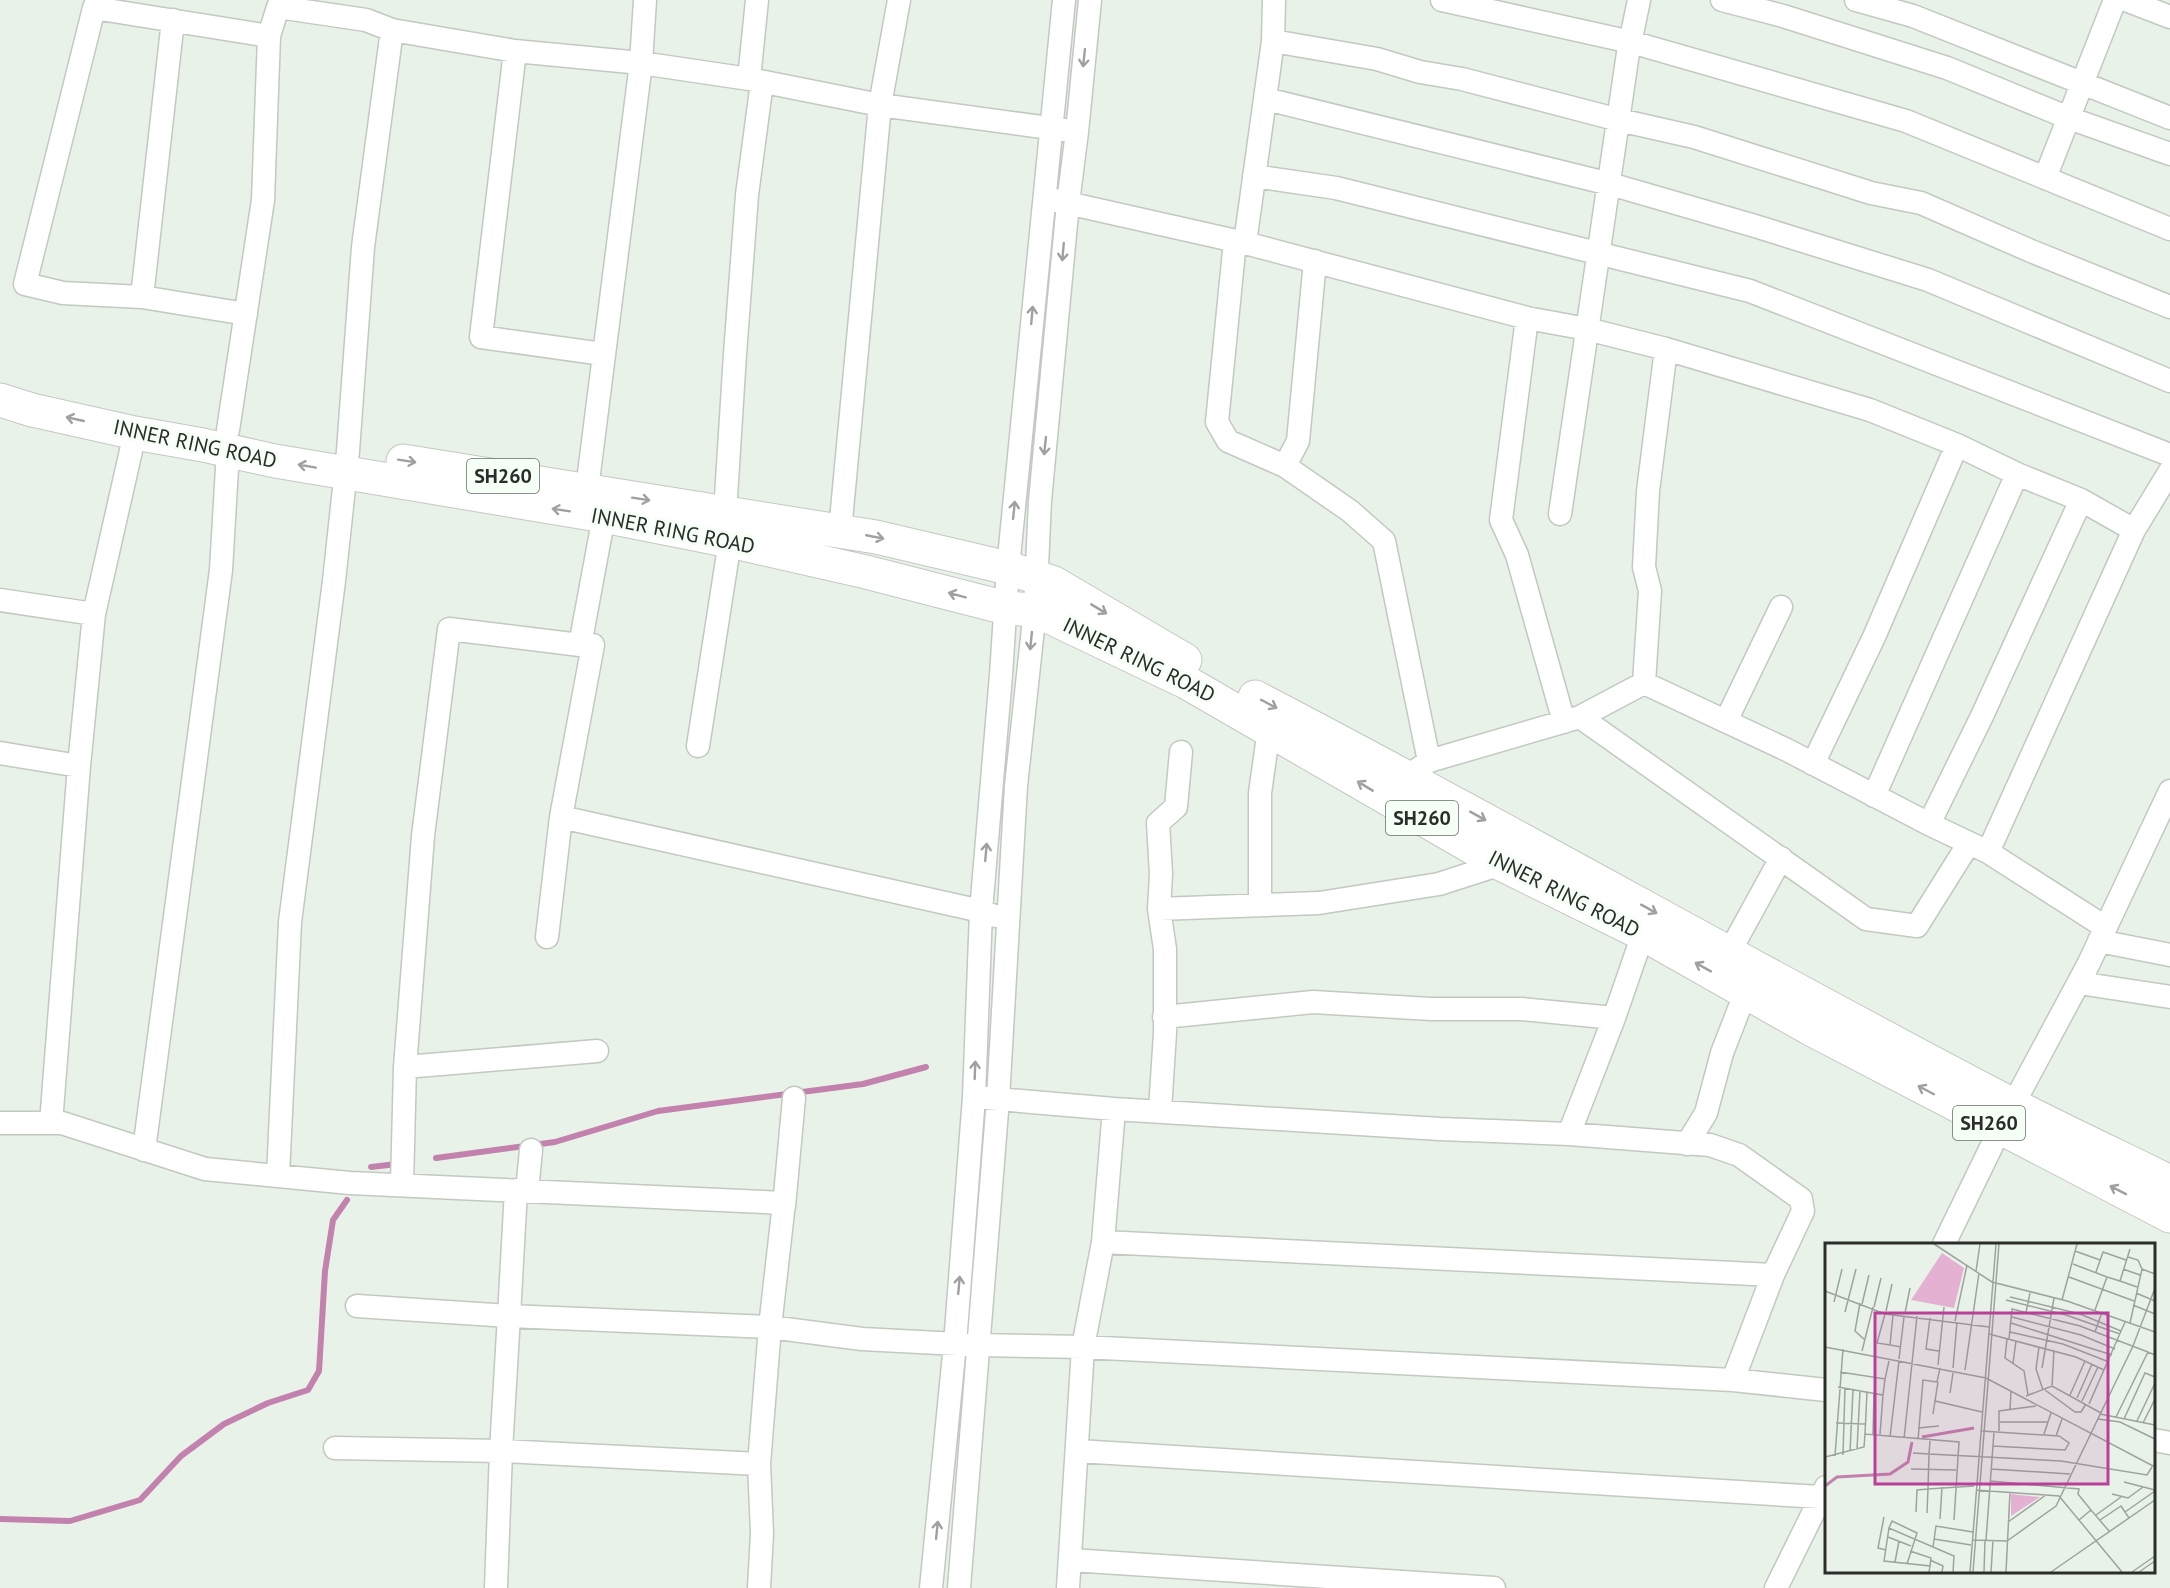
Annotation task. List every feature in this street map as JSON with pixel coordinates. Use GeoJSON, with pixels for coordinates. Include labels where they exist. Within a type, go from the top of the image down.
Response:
{"type":"FeatureCollection","features":[{"type":"Feature","properties":{"kind":"highway","name":"INNER RING ROAD"},"geometry":{"type":"LineString","coordinates":[[0,379],[138,412],[228,440]]}},
{"type":"Feature","properties":{"kind":"highway","name":"INNER RING ROAD"},"geometry":{"type":"LineString","coordinates":[[0,400],[32,410],[135,433],[228,440],[728,527],[866,572],[1021,591],[1054,583],[1190,663],[1418,769],[1740,933],[2007,1117],[2170,1216]]}},
{"type":"Feature","properties":{"kind":"highway","name":"INNER RING ROAD"},"geometry":{"type":"LineString","coordinates":[[728,527],[840,531],[876,537],[1021,591],[1269,729],[1501,864],[1643,934],[1809,1028],[2007,1117],[2170,1182]]}},
{"type":"Feature","properties":{"kind":"street"},"geometry":{"type":"LineString","coordinates":[[580,645],[595,503],[603,354],[641,63],[645,0]]}},
{"type":"Feature","properties":{"kind":"street"},"geometry":{"type":"LineString","coordinates":[[698,746],[728,527],[735,354],[755,81],[757,0]]}},
{"type":"Feature","properties":{"kind":"street"},"geometry":{"type":"LineString","coordinates":[[840,531],[880,105],[898,0]]}},
{"type":"Feature","properties":{"kind":"street"},"geometry":{"type":"LineString","coordinates":[[959,1588],[998,1099],[1009,922],[1016,786],[1021,591],[1043,198],[1064,0]]}},
{"type":"Feature","properties":{"kind":"street"},"geometry":{"type":"LineString","coordinates":[[931,1588],[955,1344],[974,1098],[981,911],[1021,591],[1040,501],[1090,0]]}},
{"type":"Feature","properties":{"kind":"street"},"geometry":{"type":"LineString","coordinates":[[1274,0],[1273,41],[1266,99],[1254,176],[1240,242],[1216,422],[1228,441],[1285,466],[1350,511],[1384,541],[1418,769],[1572,719],[1644,682]]}},
{"type":"Feature","properties":{"kind":"street"},"geometry":{"type":"LineString","coordinates":[[1442,0],[1630,42],[1906,121],[2170,229]]}},
{"type":"Feature","properties":{"kind":"street"},"geometry":{"type":"LineString","coordinates":[[1560,514],[1630,42],[1639,0]]}},
{"type":"Feature","properties":{"kind":"street"},"geometry":{"type":"LineString","coordinates":[[1722,0],[1783,16],[1947,68],[2069,118],[2170,154]]}},
{"type":"Feature","properties":{"kind":"street"},"geometry":{"type":"LineString","coordinates":[[1856,0],[1913,16],[2170,118]]}},
{"type":"Feature","properties":{"kind":"street"},"geometry":{"type":"LineString","coordinates":[[2045,178],[2115,0]]}},
{"type":"Feature","properties":{"kind":"street"},"geometry":{"type":"LineString","coordinates":[[2127,0],[2170,17]]}},
{"type":"Feature","properties":{"kind":"street"},"geometry":{"type":"LineString","coordinates":[[144,1150],[221,570],[228,440],[263,200],[269,36],[279,3],[366,20],[392,30],[515,51],[641,63],[755,81],[880,105],[1077,132]]}},
{"type":"Feature","properties":{"kind":"street"},"geometry":{"type":"LineString","coordinates":[[246,314],[142,297],[63,293],[25,284],[96,4],[269,36]]}},
{"type":"Feature","properties":{"kind":"street"},"geometry":{"type":"LineString","coordinates":[[142,297],[173,20]]}},
{"type":"Feature","properties":{"kind":"street"},"geometry":{"type":"LineString","coordinates":[[278,1176],[290,922],[320,699],[346,462],[363,247],[392,30]]}},
{"type":"Feature","properties":{"kind":"street"},"geometry":{"type":"LineString","coordinates":[[1273,41],[1377,59],[1420,72],[1462,79],[1619,120],[1694,136],[1871,193],[1921,203],[2031,251],[2170,307]]}},
{"type":"Feature","properties":{"kind":"street"},"geometry":{"type":"LineString","coordinates":[[515,51],[481,337],[603,354]]}},
{"type":"Feature","properties":{"kind":"street"},"geometry":{"type":"LineString","coordinates":[[1266,99],[1610,184],[1755,225],[1928,280],[2170,381]]}},
{"type":"Feature","properties":{"kind":"street"},"geometry":{"type":"LineString","coordinates":[[1254,176],[1336,188],[1750,291],[2170,455]]}},
{"type":"Feature","properties":{"kind":"street"},"geometry":{"type":"LineString","coordinates":[[1043,198],[1240,242],[1527,318],[1587,329],[1666,349],[1870,410],[1957,445],[2017,474],[2081,500],[2134,530]]}},
{"type":"Feature","properties":{"kind":"street"},"geometry":{"type":"LineString","coordinates":[[1285,466],[1298,441],[1315,261]]}},
{"type":"Feature","properties":{"kind":"street"},"geometry":{"type":"LineString","coordinates":[[1527,318],[1501,520],[1516,555],[1572,719],[1780,858],[1866,919],[1917,926],[1978,848],[2134,530],[2170,471]]}},
{"type":"Feature","properties":{"kind":"street"},"geometry":{"type":"LineString","coordinates":[[1644,682],[1650,591],[1644,567],[1648,491],[1666,349]]}},
{"type":"Feature","properties":{"kind":"street"},"geometry":{"type":"LineString","coordinates":[[51,1123],[79,766],[94,614],[135,433]]}},
{"type":"Feature","properties":{"kind":"street"},"geometry":{"type":"LineString","coordinates":[[1813,764],[1875,637],[1957,445]]}},
{"type":"Feature","properties":{"kind":"street"},"geometry":{"type":"LineString","coordinates":[[1874,796],[2017,474]]}},
{"type":"Feature","properties":{"kind":"street"},"geometry":{"type":"LineString","coordinates":[[1929,824],[1982,717],[2081,500]]}},
{"type":"Feature","properties":{"kind":"street"},"geometry":{"type":"LineString","coordinates":[[0,600],[94,614]]}},
{"type":"Feature","properties":{"kind":"street"},"geometry":{"type":"LineString","coordinates":[[1726,721],[1781,607]]}},
{"type":"Feature","properties":{"kind":"street"},"geometry":{"type":"LineString","coordinates":[[402,1185],[405,1067],[423,836],[449,629],[593,645],[561,817],[547,937]]}},
{"type":"Feature","properties":{"kind":"street"},"geometry":{"type":"LineString","coordinates":[[1644,682],[1978,848],[2102,934],[2170,955]]}},
{"type":"Feature","properties":{"kind":"street"},"geometry":{"type":"LineString","coordinates":[[1260,905],[1260,793],[1269,729]]}},
{"type":"Feature","properties":{"kind":"street"},"geometry":{"type":"LineString","coordinates":[[1160,1110],[1165,949],[1159,909],[1161,874],[1158,823],[1176,807],[1181,752]]}},
{"type":"Feature","properties":{"kind":"street"},"geometry":{"type":"LineString","coordinates":[[0,753],[79,766]]}},
{"type":"Feature","properties":{"kind":"street"},"geometry":{"type":"LineString","coordinates":[[1945,1243],[2007,1117],[2079,983],[2170,791]]}},
{"type":"Feature","properties":{"kind":"street"},"geometry":{"type":"LineString","coordinates":[[561,817],[981,911],[1009,922]]}},
{"type":"Feature","properties":{"kind":"street"},"geometry":{"type":"LineString","coordinates":[[1740,933],[1780,858]]}},
{"type":"Feature","properties":{"kind":"street"},"geometry":{"type":"LineString","coordinates":[[1159,909],[1319,903],[1439,884],[1501,864]]}},
{"type":"Feature","properties":{"kind":"street"},"geometry":{"type":"LineString","coordinates":[[1569,1134],[1614,1018],[1643,934]]}},
{"type":"Feature","properties":{"kind":"street"},"geometry":{"type":"LineString","coordinates":[[2079,983],[2170,997]]}},
{"type":"Feature","properties":{"kind":"street"},"geometry":{"type":"LineString","coordinates":[[1687,1144],[1706,1113],[1722,1053],[1746,991]]}},
{"type":"Feature","properties":{"kind":"street"},"geometry":{"type":"LineString","coordinates":[[1164,1017],[1313,1002],[1431,1009],[1522,1008],[1614,1018]]}},
{"type":"Feature","properties":{"kind":"street"},"geometry":{"type":"LineString","coordinates":[[405,1067],[597,1051]]}},
{"type":"Feature","properties":{"kind":"street"},"geometry":{"type":"LineString","coordinates":[[759,1588],[762,1533],[759,1464],[770,1327],[794,1098]]}},
{"type":"Feature","properties":{"kind":"street"},"geometry":{"type":"LineString","coordinates":[[974,1098],[1440,1129],[1569,1134],[1710,1145],[1739,1155],[1801,1199],[1803,1210],[1773,1275],[1733,1380]]}},
{"type":"Feature","properties":{"kind":"street"},"geometry":{"type":"LineString","coordinates":[[1068,1588],[1083,1347],[1103,1242],[1114,1109]]}},
{"type":"Feature","properties":{"kind":"street"},"geometry":{"type":"LineString","coordinates":[[0,1123],[62,1123],[206,1169],[402,1185],[784,1203],[784,1206]]}},
{"type":"Feature","properties":{"kind":"street"},"geometry":{"type":"LineString","coordinates":[[496,1588],[509,1317],[522,1191],[531,1150]]}},
{"type":"Feature","properties":{"kind":"street"},"geometry":{"type":"LineString","coordinates":[[1103,1242],[1773,1275]]}},
{"type":"Feature","properties":{"kind":"street"},"geometry":{"type":"LineString","coordinates":[[357,1306],[509,1317],[770,1327],[862,1339],[977,1345],[1083,1347],[1733,1380],[1825,1390]]}},
{"type":"Feature","properties":{"kind":"street"},"geometry":{"type":"LineString","coordinates":[[2155,1440],[2170,1443]]}},
{"type":"Feature","properties":{"kind":"street"},"geometry":{"type":"LineString","coordinates":[[335,1448],[501,1451],[759,1464]]}},
{"type":"Feature","properties":{"kind":"street"},"geometry":{"type":"LineString","coordinates":[[1078,1451],[1823,1491],[1776,1588]]}},
{"type":"Feature","properties":{"kind":"street"},"geometry":{"type":"LineString","coordinates":[[1071,1560],[1494,1588]]}},
{"type":"Feature","properties":{"kind":"waterway"},"geometry":{"type":"LineString","coordinates":[[436,1158],[555,1142],[658,1111],[863,1084],[926,1067]]}},
{"type":"Feature","properties":{"kind":"waterway"},"geometry":{"type":"LineString","coordinates":[[371,1167],[397,1164]]}},
{"type":"Feature","properties":{"kind":"waterway"},"geometry":{"type":"LineString","coordinates":[[0,1519],[70,1521],[140,1500],[181,1456],[224,1424],[268,1403],[308,1390],[319,1371],[325,1271],[333,1220],[347,1200]]}}]}
